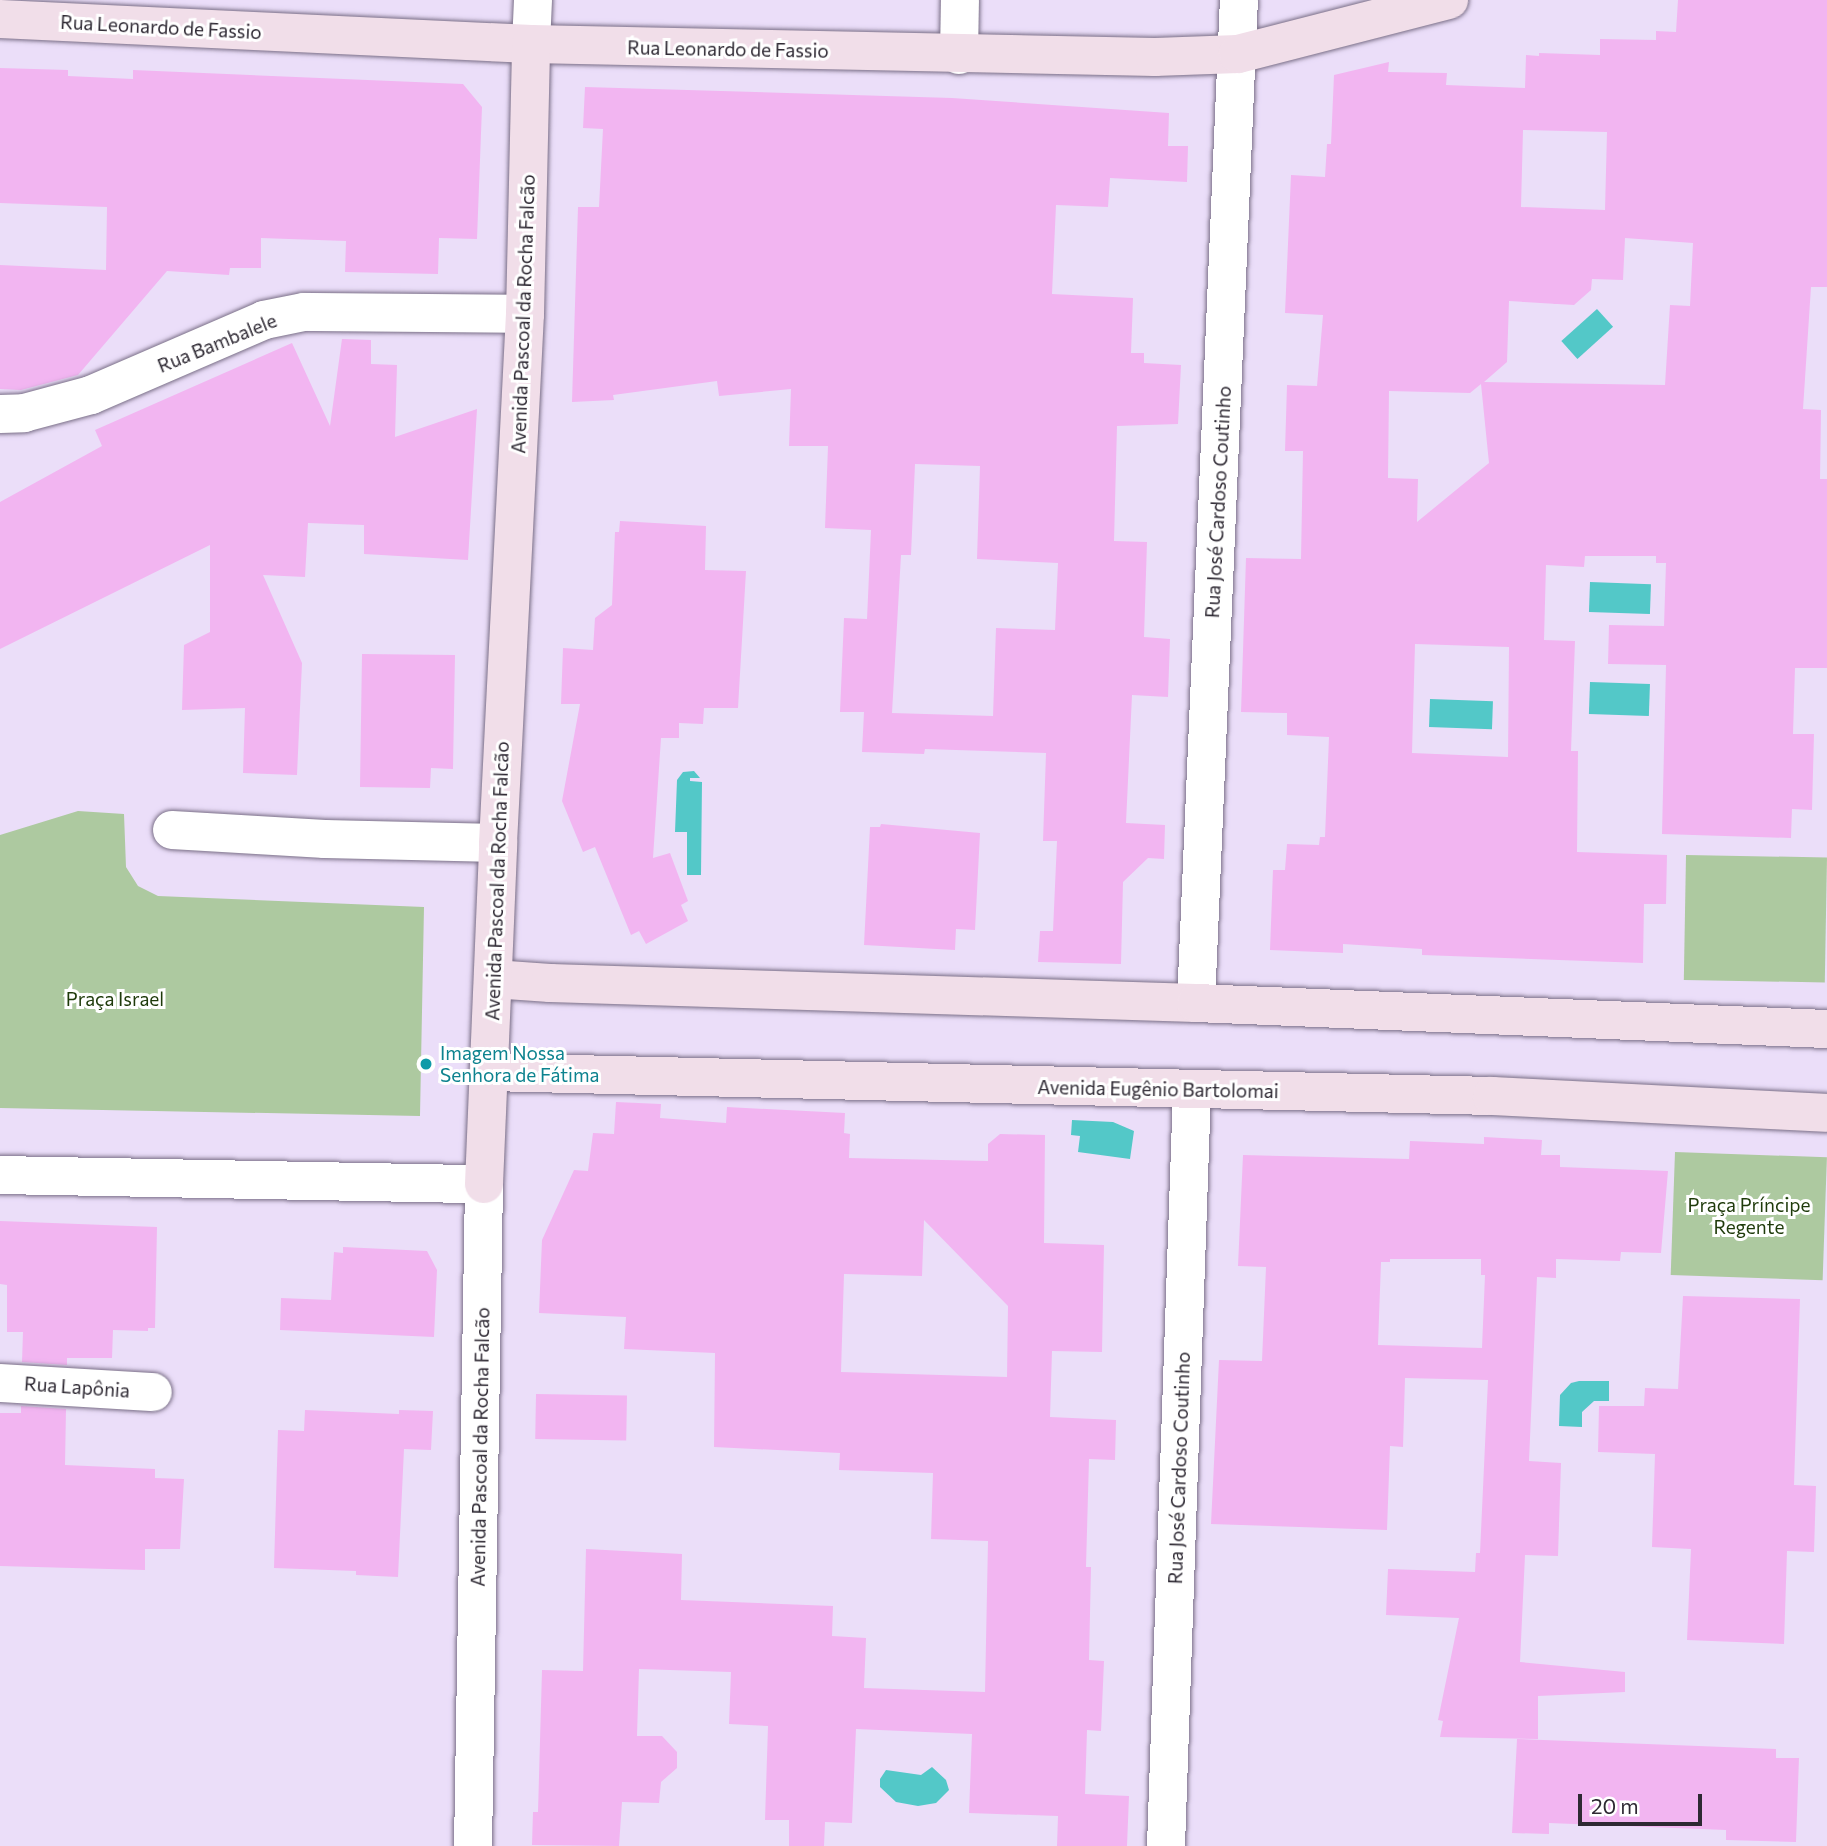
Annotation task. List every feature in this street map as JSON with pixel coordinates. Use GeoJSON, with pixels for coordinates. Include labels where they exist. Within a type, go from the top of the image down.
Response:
{"type":"FeatureCollection","features":[{"type":"Feature","properties":{"kind":"street","name":"Avenida Pascoal da Rocha Falcão"},"geometry":{"type":"LineString","coordinates":[[473,1846],[484,1184],[525,314],[533,0]]}},
{"type":"Feature","properties":{"kind":"street"},"geometry":{"type":"LineString","coordinates":[[959,55],[960,0]]}},
{"type":"Feature","properties":{"kind":"street","name":"Rua José Cardoso Coutinho"},"geometry":{"type":"LineString","coordinates":[[1196,1003],[1240,0]]}},
{"type":"Feature","properties":{"kind":"street","name":"Rua Leonardo de Fassio"},"geometry":{"type":"LineString","coordinates":[[0,19],[531,44],[959,55],[1238,54],[1450,0]]}},
{"type":"Feature","properties":{"kind":"street","name":"Rua Bambalele"},"geometry":{"type":"LineString","coordinates":[[0,414],[24,413],[91,395],[264,320],[304,312],[525,314]]}},
{"type":"Feature","properties":{"kind":"street"},"geometry":{"type":"LineString","coordinates":[[172,830],[325,839],[498,843]]}},
{"type":"Feature","properties":{"kind":"street"},"geometry":{"type":"LineString","coordinates":[[493,979],[551,984],[1196,1003],[1827,1029]]}},
{"type":"Feature","properties":{"kind":"street","name":"Avenida Eugênio Bartolomai"},"geometry":{"type":"LineString","coordinates":[[489,1072],[1492,1096],[1827,1113]]}},
{"type":"Feature","properties":{"kind":"street","name":"Rua José Cardoso Coutinho"},"geometry":{"type":"LineString","coordinates":[[1166,1846],[1192,1090]]}},
{"type":"Feature","properties":{"kind":"street"},"geometry":{"type":"LineString","coordinates":[[0,1175],[484,1184]]}},
{"type":"Feature","properties":{"kind":"street","name":"Rua Lapônia"},"geometry":{"type":"LineString","coordinates":[[0,1382],[153,1392]]}},
{"type":"Feature","properties":{"kind":"green space","name":"Praça Israel"},"geometry":{"type":"Polygon","coordinates":[[[78,811],[124,814],[126,867],[138,886],[158,896],[424,907],[420,1116],[0,1108],[0,835],[78,811]]]}},
{"type":"Feature","properties":{"kind":"green space"},"geometry":{"type":"Polygon","coordinates":[[[1686,855],[1827,857],[1825,982],[1684,980],[1686,855]]]}},
{"type":"Feature","properties":{"kind":"green space","name":"Praça Príncipe Regente"},"geometry":{"type":"Polygon","coordinates":[[[1675,1152],[1827,1157],[1823,1280],[1671,1275],[1675,1152]]]}},
{"type":"Feature","properties":{"kind":"shaded area"},"geometry":{"type":"Polygon","coordinates":[[[1597,309],[1613,327],[1577,359],[1561,341],[1597,309]]]}},
{"type":"Feature","properties":{"kind":"shaded area"},"geometry":{"type":"Polygon","coordinates":[[[1590,582],[1651,584],[1650,614],[1589,612],[1590,582]]]}},
{"type":"Feature","properties":{"kind":"shaded area"},"geometry":{"type":"Polygon","coordinates":[[[1590,682],[1650,684],[1649,716],[1589,714],[1590,682]]]}},
{"type":"Feature","properties":{"kind":"shaded area"},"geometry":{"type":"Polygon","coordinates":[[[1430,699],[1493,701],[1492,729],[1429,727],[1430,699]]]}},
{"type":"Feature","properties":{"kind":"shaded area"},"geometry":{"type":"Polygon","coordinates":[[[694,771],[700,778],[690,778],[690,781],[702,782],[701,875],[687,875],[687,832],[675,832],[677,780],[683,772],[694,771]]]}},
{"type":"Feature","properties":{"kind":"shaded area"},"geometry":{"type":"Polygon","coordinates":[[[1072,1120],[1113,1122],[1134,1131],[1130,1159],[1078,1152],[1080,1136],[1071,1135],[1072,1120]]]}},
{"type":"Feature","properties":{"kind":"shaded area"},"geometry":{"type":"Polygon","coordinates":[[[1609,1381],[1609,1401],[1594,1401],[1582,1412],[1582,1427],[1559,1426],[1560,1395],[1571,1383],[1609,1381]]]}},
{"type":"Feature","properties":{"kind":"shaded area"},"geometry":{"type":"Polygon","coordinates":[[[932,1767],[946,1780],[949,1790],[936,1803],[918,1806],[896,1802],[880,1787],[880,1779],[886,1770],[921,1775],[932,1767]]]}},
{"type":"Feature","properties":{"kind":"building"},"geometry":{"type":"Polygon","coordinates":[[[1678,0],[1827,0],[1827,287],[1811,287],[1803,409],[1821,410],[1820,479],[1827,479],[1827,668],[1795,668],[1793,734],[1814,734],[1812,810],[1792,809],[1791,838],[1662,834],[1666,665],[1608,664],[1609,625],[1664,626],[1666,563],[1656,563],[1656,556],[1585,556],[1584,567],[1546,565],[1544,640],[1575,641],[1571,751],[1578,751],[1577,852],[1667,855],[1666,904],[1644,904],[1643,963],[1422,955],[1422,949],[1343,944],[1343,953],[1270,950],[1273,870],[1285,870],[1287,844],[1319,845],[1320,837],[1325,837],[1329,737],[1287,735],[1287,713],[1241,712],[1246,558],[1301,559],[1303,451],[1285,451],[1287,385],[1317,386],[1323,315],[1285,313],[1291,175],[1325,177],[1327,144],[1331,144],[1334,75],[1389,62],[1388,72],[1447,73],[1446,85],[1525,88],[1526,55],[1600,55],[1600,39],[1656,40],[1656,31],[1676,32],[1678,0]],[[1523,130],[1521,207],[1605,210],[1607,132],[1523,130]],[[1625,238],[1623,280],[1592,279],[1591,290],[1574,305],[1509,301],[1507,362],[1484,382],[1665,385],[1670,305],[1690,306],[1693,243],[1625,238]],[[1481,384],[1470,393],[1389,391],[1388,478],[1418,479],[1417,522],[1489,463],[1481,384]],[[1415,644],[1412,753],[1508,757],[1509,647],[1415,644]]]}},
{"type":"Feature","properties":{"kind":"building"},"geometry":{"type":"Polygon","coordinates":[[[0,68],[68,70],[68,76],[133,79],[133,70],[463,84],[482,107],[477,239],[439,238],[438,274],[345,272],[346,241],[261,238],[261,268],[230,268],[229,275],[167,271],[78,375],[21,390],[0,389],[0,265],[106,270],[107,207],[0,203],[0,68]]]}},
{"type":"Feature","properties":{"kind":"building"},"geometry":{"type":"Polygon","coordinates":[[[585,87],[952,98],[1169,113],[1168,146],[1188,146],[1187,182],[1110,178],[1108,207],[1056,205],[1052,294],[1133,298],[1131,353],[1144,353],[1144,363],[1181,365],[1178,424],[1117,426],[1114,541],[1147,542],[1144,637],[1170,639],[1168,697],[1132,695],[1126,823],[1165,825],[1164,859],[1148,858],[1123,882],[1121,964],[1038,962],[1040,931],[1053,931],[1057,841],[1043,841],[1046,753],[925,749],[924,754],[862,752],[864,712],[840,712],[844,618],[867,619],[871,530],[825,528],[828,446],[789,446],[791,389],[719,396],[717,381],[613,395],[614,400],[572,402],[578,207],[599,207],[603,129],[583,128],[585,87]],[[915,464],[911,555],[901,555],[892,713],[993,716],[996,628],[1055,630],[1058,563],[977,559],[980,466],[915,464]]]}},
{"type":"Feature","properties":{"kind":"building"},"geometry":{"type":"Polygon","coordinates":[[[342,339],[371,340],[371,364],[397,365],[395,437],[477,409],[468,560],[364,554],[364,525],[308,523],[305,577],[263,575],[302,663],[297,775],[243,773],[245,708],[182,710],[184,645],[210,632],[210,545],[0,649],[0,502],[102,446],[95,430],[292,343],[330,426],[342,339]]]}},
{"type":"Feature","properties":{"kind":"building"},"geometry":{"type":"Polygon","coordinates":[[[620,521],[706,526],[705,570],[746,571],[738,708],[704,708],[703,724],[679,723],[679,738],[661,738],[653,858],[670,853],[688,901],[681,905],[688,921],[646,944],[639,931],[631,935],[595,847],[583,852],[562,801],[580,704],[561,704],[563,648],[593,650],[595,618],[612,605],[615,532],[619,532],[620,521]]]}},
{"type":"Feature","properties":{"kind":"building"},"geometry":{"type":"Polygon","coordinates":[[[362,654],[455,655],[453,769],[431,768],[430,788],[360,787],[362,654]]]}},
{"type":"Feature","properties":{"kind":"building"},"geometry":{"type":"Polygon","coordinates":[[[881,824],[980,833],[975,930],[956,929],[955,950],[864,945],[870,827],[880,827],[881,824]]]}},
{"type":"Feature","properties":{"kind":"building"},"geometry":{"type":"Polygon","coordinates":[[[616,1102],[661,1104],[660,1118],[726,1123],[727,1107],[845,1113],[844,1133],[850,1134],[849,1158],[988,1161],[988,1144],[1000,1134],[1045,1135],[1044,1243],[1104,1245],[1102,1352],[1052,1351],[1050,1417],[1116,1420],[1115,1460],[1089,1459],[1086,1567],[1091,1567],[1089,1660],[1104,1661],[1101,1731],[1087,1730],[1085,1794],[1129,1796],[1127,1846],[1057,1846],[1058,1816],[969,1813],[972,1734],[856,1729],[852,1823],[825,1822],[824,1846],[789,1846],[789,1820],[765,1820],[768,1726],[729,1724],[731,1672],[639,1669],[637,1736],[662,1736],[677,1752],[677,1768],[661,1782],[659,1803],[622,1802],[619,1846],[532,1845],[533,1812],[538,1812],[542,1670],[583,1671],[586,1549],[682,1554],[681,1600],[833,1606],[832,1636],[866,1638],[864,1688],[985,1692],[988,1541],[931,1539],[933,1473],[839,1470],[840,1453],[714,1447],[715,1353],[624,1349],[626,1317],[539,1313],[542,1240],[574,1170],[588,1171],[593,1133],[614,1134],[616,1102]],[[924,1220],[922,1276],[844,1274],[841,1372],[1007,1377],[1008,1306],[924,1220]]]}},
{"type":"Feature","properties":{"kind":"building"},"geometry":{"type":"Polygon","coordinates":[[[1484,1137],[1542,1140],[1541,1155],[1560,1155],[1560,1167],[1668,1171],[1661,1253],[1621,1252],[1620,1261],[1556,1259],[1556,1278],[1537,1277],[1529,1461],[1561,1463],[1558,1556],[1525,1555],[1520,1662],[1625,1672],[1625,1692],[1538,1696],[1538,1739],[1440,1737],[1443,1721],[1438,1720],[1459,1618],[1386,1615],[1388,1569],[1475,1572],[1476,1553],[1480,1553],[1488,1380],[1405,1378],[1403,1447],[1390,1446],[1387,1530],[1211,1524],[1219,1360],[1262,1361],[1266,1267],[1238,1266],[1243,1155],[1409,1159],[1410,1141],[1484,1144],[1484,1137]],[[1390,1259],[1390,1262],[1381,1262],[1378,1345],[1482,1348],[1485,1275],[1481,1275],[1481,1259],[1390,1259]]]}},
{"type":"Feature","properties":{"kind":"building"},"geometry":{"type":"Polygon","coordinates":[[[0,1221],[157,1227],[155,1328],[148,1328],[148,1331],[113,1330],[112,1358],[67,1358],[67,1365],[22,1362],[23,1332],[7,1332],[7,1285],[0,1284],[0,1221]]]}},
{"type":"Feature","properties":{"kind":"building"},"geometry":{"type":"Polygon","coordinates":[[[343,1247],[427,1251],[437,1270],[434,1337],[280,1330],[281,1298],[331,1300],[334,1252],[343,1253],[343,1247]]]}},
{"type":"Feature","properties":{"kind":"building"},"geometry":{"type":"Polygon","coordinates":[[[1683,1296],[1800,1299],[1794,1485],[1816,1486],[1814,1552],[1787,1551],[1784,1644],[1687,1640],[1691,1549],[1652,1547],[1655,1454],[1598,1452],[1599,1406],[1644,1406],[1645,1388],[1678,1389],[1683,1296]]]}},
{"type":"Feature","properties":{"kind":"building"},"geometry":{"type":"Polygon","coordinates":[[[536,1394],[627,1396],[626,1441],[535,1439],[536,1394]]]}},
{"type":"Feature","properties":{"kind":"building"},"geometry":{"type":"Polygon","coordinates":[[[21,1406],[66,1409],[65,1465],[155,1469],[155,1478],[184,1479],[180,1549],[145,1549],[145,1570],[0,1566],[0,1413],[21,1413],[21,1406]]]}},
{"type":"Feature","properties":{"kind":"building"},"geometry":{"type":"Polygon","coordinates":[[[305,1410],[399,1414],[399,1410],[433,1411],[431,1450],[404,1449],[398,1577],[356,1575],[356,1571],[274,1568],[278,1430],[304,1431],[305,1410]]]}},
{"type":"Feature","properties":{"kind":"building"},"geometry":{"type":"Polygon","coordinates":[[[1517,1739],[1776,1749],[1776,1758],[1799,1758],[1796,1842],[1726,1840],[1726,1830],[1549,1823],[1549,1834],[1512,1833],[1517,1739]]]}},
{"type":"Feature","properties":{"kind":"place","name":"Imagem Nossa Senhora de Fátima"},"geometry":{"type":"Point","coordinates":[426,1064]}}]}
